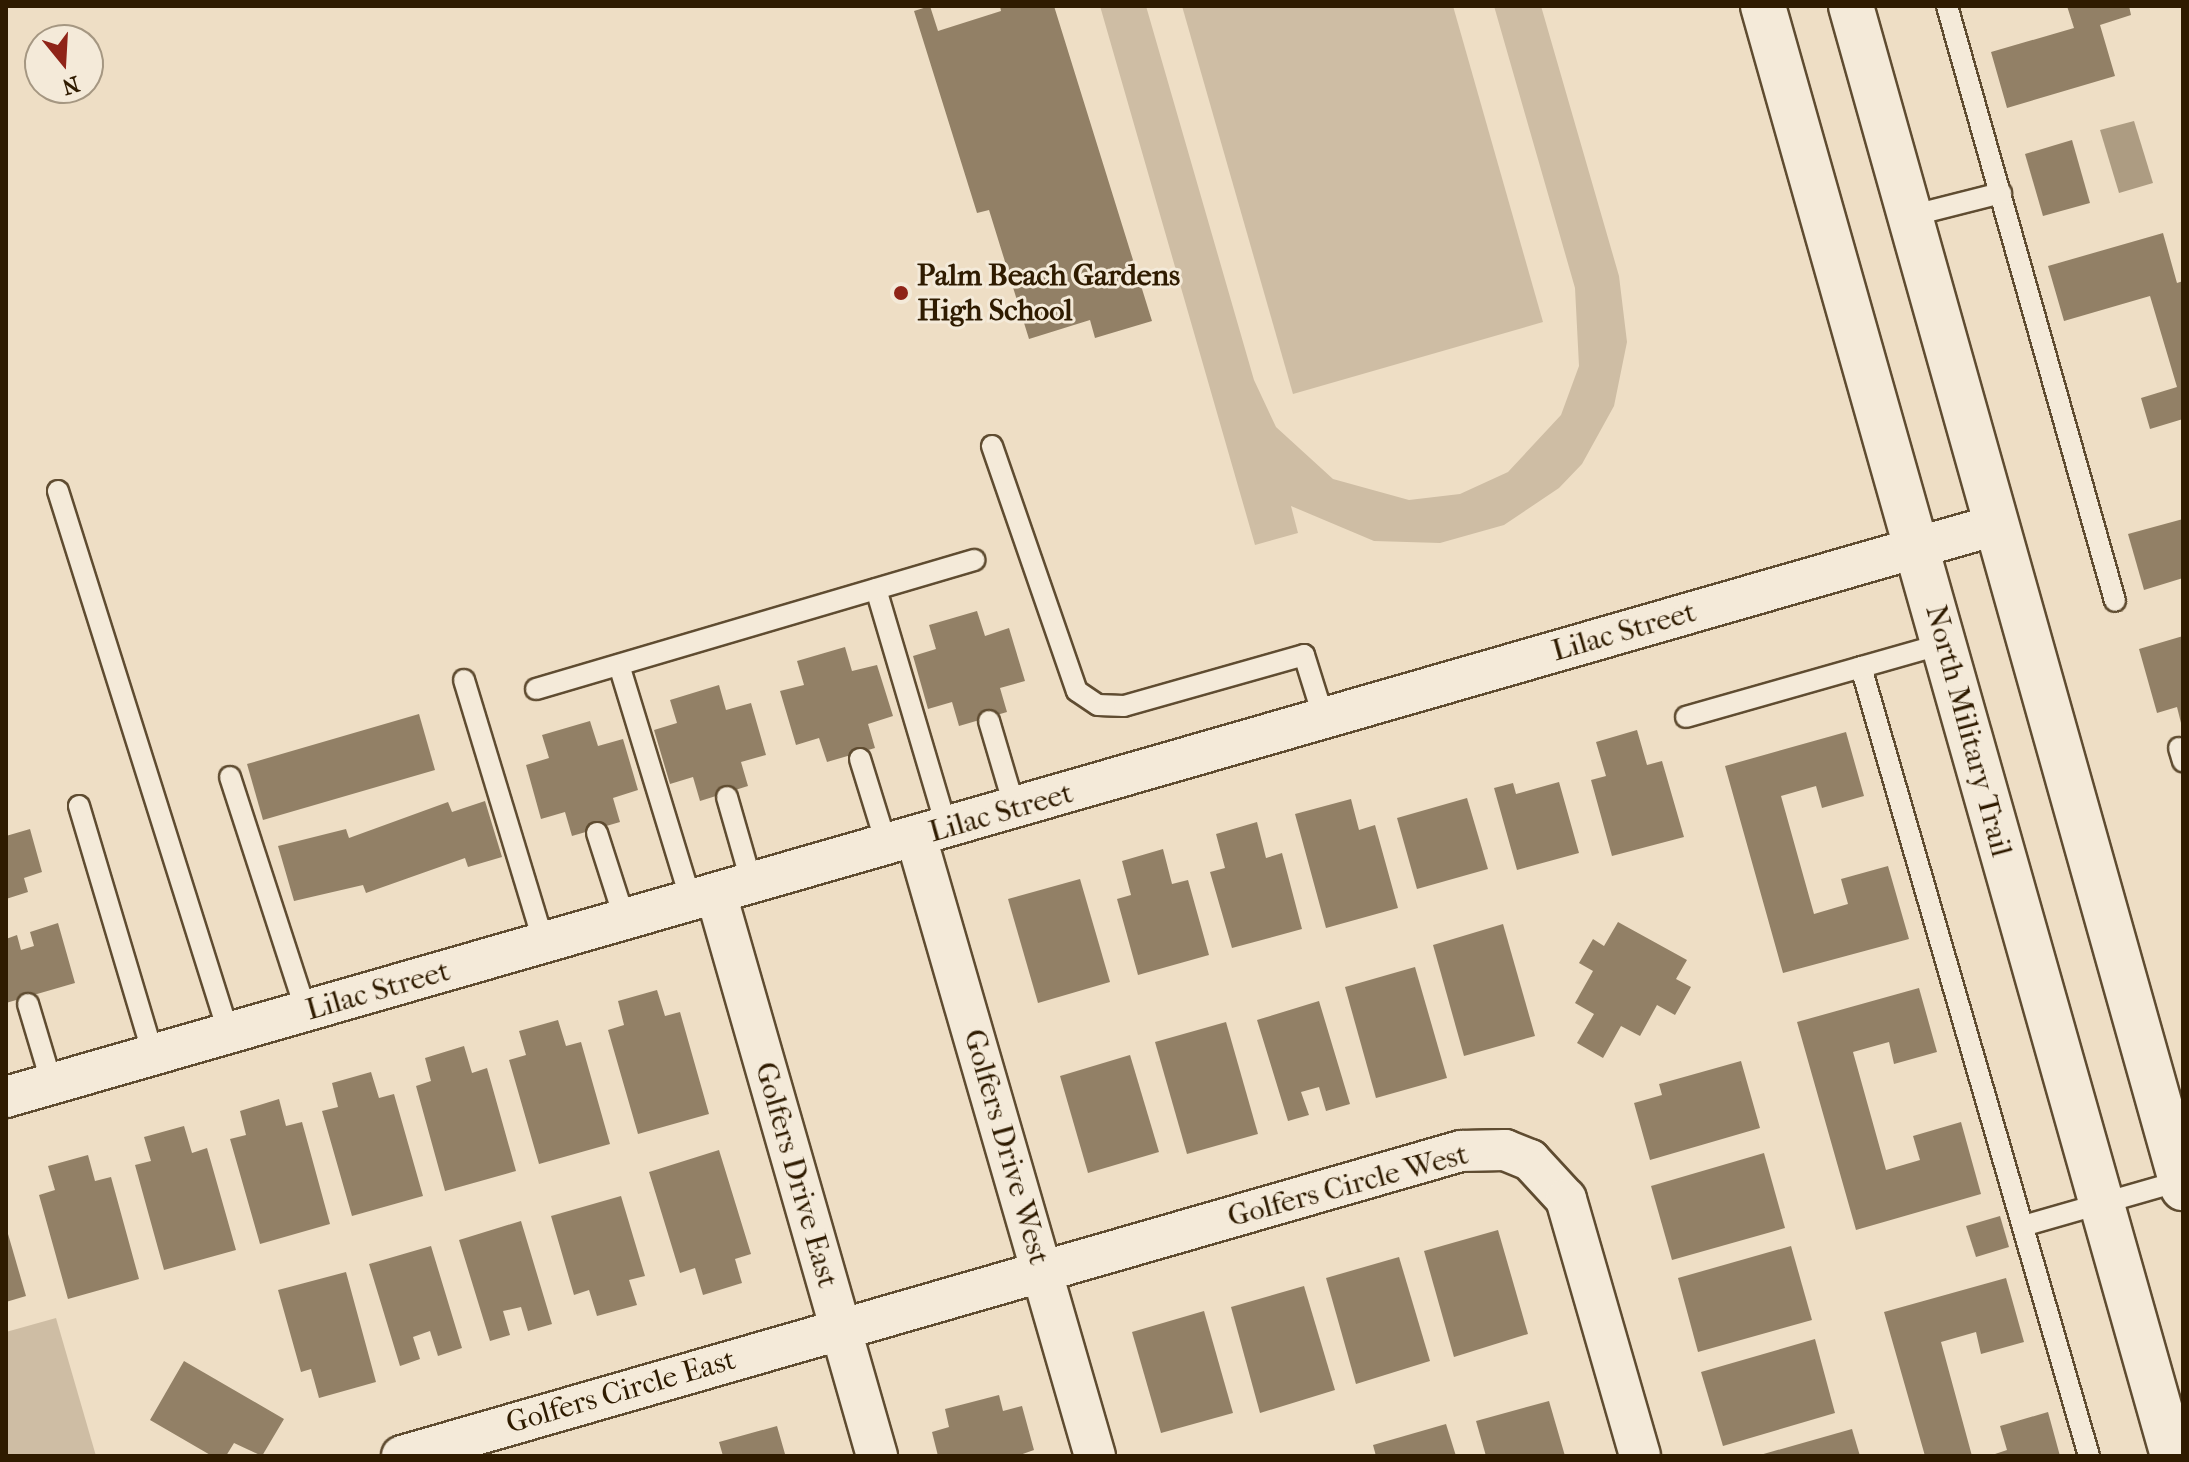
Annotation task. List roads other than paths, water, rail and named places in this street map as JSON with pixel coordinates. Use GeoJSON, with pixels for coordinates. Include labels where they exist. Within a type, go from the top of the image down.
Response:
{"type":"FeatureCollection","features":[{"type":"Feature","properties":{"kind":"main road","name":"North Military Trail"},"geometry":{"type":"LineString","coordinates":[[1763,6],[1945,643],[2100,1208],[2173,1456]]}},
{"type":"Feature","properties":{"kind":"main road"},"geometry":{"type":"LineString","coordinates":[[1851,6],[2182,1183]]}},
{"type":"Feature","properties":{"kind":"street","name":"Lilac Street"},"geometry":{"type":"LineString","coordinates":[[6,1097],[1995,525]]}},
{"type":"Feature","properties":{"kind":"street","name":"Golfers Drive West"},"geometry":{"type":"LineString","coordinates":[[917,837],[1095,1456]]}},
{"type":"Feature","properties":{"kind":"street","name":"Golfers Drive East"},"geometry":{"type":"LineString","coordinates":[[719,893],[877,1456]]}},
{"type":"Feature","properties":{"kind":"street","name":"Golfers Circle West"},"geometry":{"type":"LineString","coordinates":[[840,1328],[1461,1151],[1505,1150],[1530,1160],[1566,1199],[1640,1456]]}},
{"type":"Feature","properties":{"kind":"street","name":"Golfers Circle East"},"geometry":{"type":"LineString","coordinates":[[402,1456],[840,1328]]}},
{"type":"Feature","properties":{"kind":"lane"},"geometry":{"type":"LineString","coordinates":[[1947,6],[2115,601]]}},
{"type":"Feature","properties":{"kind":"lane"},"geometry":{"type":"LineString","coordinates":[[1910,216],[2001,193]]}},
{"type":"Feature","properties":{"kind":"lane"},"geometry":{"type":"LineString","coordinates":[[992,446],[1077,691],[1098,705],[1124,706],[1304,655],[1324,719]]}},
{"type":"Feature","properties":{"kind":"lane"},"geometry":{"type":"LineString","coordinates":[[58,491],[229,1034]]}},
{"type":"Feature","properties":{"kind":"lane"},"geometry":{"type":"LineString","coordinates":[[536,689],[974,560]]}},
{"type":"Feature","properties":{"kind":"lane"},"geometry":{"type":"LineString","coordinates":[[876,589],[917,837]]}},
{"type":"Feature","properties":{"kind":"lane"},"geometry":{"type":"LineString","coordinates":[[1686,717],[1945,643]]}},
{"type":"Feature","properties":{"kind":"lane"},"geometry":{"type":"LineString","coordinates":[[619,665],[719,893]]}},
{"type":"Feature","properties":{"kind":"lane"},"geometry":{"type":"LineString","coordinates":[[1861,667],[2089,1456]]}},
{"type":"Feature","properties":{"kind":"lane"},"geometry":{"type":"LineString","coordinates":[[464,680],[544,943]]}},
{"type":"Feature","properties":{"kind":"lane"},"geometry":{"type":"LineString","coordinates":[[989,721],[1015,809]]}},
{"type":"Feature","properties":{"kind":"lane"},"geometry":{"type":"LineString","coordinates":[[860,759],[917,837]]}},
{"type":"Feature","properties":{"kind":"lane"},"geometry":{"type":"LineString","coordinates":[[230,777],[306,1011]]}},
{"type":"Feature","properties":{"kind":"lane"},"geometry":{"type":"LineString","coordinates":[[719,893],[727,797]]}},
{"type":"Feature","properties":{"kind":"lane"},"geometry":{"type":"LineString","coordinates":[[79,806],[153,1055]]}},
{"type":"Feature","properties":{"kind":"lane"},"geometry":{"type":"LineString","coordinates":[[597,833],[625,920]]}},
{"type":"Feature","properties":{"kind":"lane"},"geometry":{"type":"LineString","coordinates":[[28,1004],[52,1084]]}},
{"type":"Feature","properties":{"kind":"lane"},"geometry":{"type":"LineString","coordinates":[[2023,1226],[2100,1208],[2182,1183]]}},
{"type":"Feature","properties":{"kind":"place","name":"Palm Beach Gardens High School"},"geometry":{"type":"Point","coordinates":[901,293]}}]}
